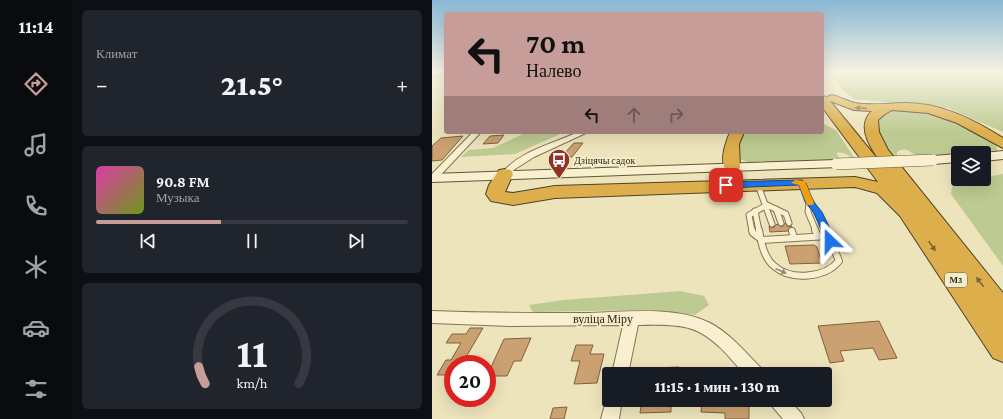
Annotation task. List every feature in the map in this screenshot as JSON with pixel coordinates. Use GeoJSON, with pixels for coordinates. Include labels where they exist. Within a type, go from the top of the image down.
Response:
{"type":"FeatureCollection","features":[{"type":"Feature","properties":{"kind":"highway"},"geometry":{"type":"LineString","coordinates":[[825,100],[855,108],[925,108],[952,115],[969,123],[1003,144]]}},
{"type":"Feature","properties":{"kind":"highway","name":"М3"},"geometry":{"type":"LineString","coordinates":[[825,100],[877,157],[1003,313]]}},
{"type":"Feature","properties":{"kind":"highway"},"geometry":{"type":"LineString","coordinates":[[855,182],[869,176],[877,157],[871,120],[878,112],[892,107]]}},
{"type":"Feature","properties":{"kind":"highway"},"geometry":{"type":"LineString","coordinates":[[732,167],[732,144],[736,134]]}},
{"type":"Feature","properties":{"kind":"highway","name":"М3"},"geometry":{"type":"LineString","coordinates":[[877,157],[910,214],[1003,348]]}},
{"type":"Feature","properties":{"kind":"highway"},"geometry":{"type":"LineString","coordinates":[[505,174],[498,185],[495,194],[497,197],[507,199],[555,192],[758,184],[855,182],[883,189],[910,214]]}},
{"type":"Feature","properties":{"kind":"main road"},"geometry":{"type":"LineString","coordinates":[[991,157],[1003,156]]}},
{"type":"Feature","properties":{"kind":"main road"},"geometry":{"type":"LineString","coordinates":[[433,178],[505,174],[836,164],[951,159]]}},
{"type":"Feature","properties":{"kind":"street"},"geometry":{"type":"LineString","coordinates":[[433,178],[475,134]]}},
{"type":"Feature","properties":{"kind":"street"},"geometry":{"type":"LineString","coordinates":[[505,174],[511,167],[580,134]]}},
{"type":"Feature","properties":{"kind":"street","name":"вуліца Міру"},"geometry":{"type":"LineString","coordinates":[[432,317],[497,320],[632,318],[680,321],[703,326],[722,340],[748,367]]}},
{"type":"Feature","properties":{"kind":"street"},"geometry":{"type":"LineString","coordinates":[[622,367],[632,318]]}},
{"type":"Feature","properties":{"kind":"street"},"geometry":{"type":"LineString","coordinates":[[610,419],[613,407]]}},
{"type":"Feature","properties":{"kind":"street"},"geometry":{"type":"LineString","coordinates":[[784,407],[795,419]]}},
{"type":"Feature","properties":{"kind":"lane"},"geometry":{"type":"LineString","coordinates":[[789,223],[786,214],[767,205],[755,210],[766,258],[776,269],[786,274],[805,275],[824,274],[834,269],[839,261],[818,212],[809,202],[802,183]]}},
{"type":"Feature","properties":{"kind":"lane"},"geometry":{"type":"LineString","coordinates":[[758,184],[761,196],[767,205],[772,224]]}},
{"type":"Feature","properties":{"kind":"lane"},"geometry":{"type":"LineString","coordinates":[[809,202],[808,212],[818,236]]}},
{"type":"Feature","properties":{"kind":"lane"},"geometry":{"type":"LineString","coordinates":[[776,209],[781,223]]}},
{"type":"Feature","properties":{"kind":"lane"},"geometry":{"type":"LineString","coordinates":[[792,231],[794,238]]}},
{"type":"Feature","properties":{"kind":"lane"},"geometry":{"type":"LineString","coordinates":[[774,232],[776,239]]}},
{"type":"Feature","properties":{"kind":"lane"},"geometry":{"type":"LineString","coordinates":[[783,232],[785,238]]}},
{"type":"Feature","properties":{"kind":"lane"},"geometry":{"type":"LineString","coordinates":[[762,240],[828,236]]}},
{"type":"Feature","properties":{"kind":"green space"},"geometry":{"type":"Polygon","coordinates":[[[846,93],[1003,93],[1003,132],[948,108],[854,99],[846,93]]]}},
{"type":"Feature","properties":{"kind":"green space"},"geometry":{"type":"Polygon","coordinates":[[[902,108],[946,115],[994,143],[998,150],[995,153],[991,153],[991,146],[951,146],[951,156],[920,157],[907,150],[901,150],[897,152],[897,156],[893,157],[880,143],[876,135],[879,115],[887,111],[902,108]]]}},
{"type":"Feature","properties":{"kind":"green space"},"geometry":{"type":"Polygon","coordinates":[[[824,124],[836,130],[855,159],[844,153],[836,153],[841,160],[752,164],[737,158],[737,144],[740,134],[824,134],[824,124]]]}},
{"type":"Feature","properties":{"kind":"green space"},"geometry":{"type":"Polygon","coordinates":[[[523,134],[560,134],[515,154],[461,157],[469,150],[493,148],[523,134]]]}},
{"type":"Feature","properties":{"kind":"green space"},"geometry":{"type":"Polygon","coordinates":[[[1003,174],[1003,266],[951,194],[952,187],[954,186],[991,186],[991,176],[1003,174]]]}},
{"type":"Feature","properties":{"kind":"green space"},"geometry":{"type":"Polygon","coordinates":[[[680,291],[704,296],[709,305],[695,315],[645,310],[533,312],[529,305],[564,300],[680,291]]]}},
{"type":"Feature","properties":{"kind":"building"},"geometry":{"type":"Polygon","coordinates":[[[504,135],[498,143],[483,144],[490,136],[504,135]]]}},
{"type":"Feature","properties":{"kind":"building"},"geometry":{"type":"Polygon","coordinates":[[[463,136],[442,160],[432,161],[432,146],[441,138],[463,136]]]}},
{"type":"Feature","properties":{"kind":"building"},"geometry":{"type":"Polygon","coordinates":[[[574,143],[583,143],[572,157],[562,156],[574,143]]]}},
{"type":"Feature","properties":{"kind":"building"},"geometry":{"type":"Polygon","coordinates":[[[785,223],[788,227],[792,226],[788,231],[770,232],[769,226],[773,228],[777,224],[782,227],[785,223]]]}},
{"type":"Feature","properties":{"kind":"building"},"geometry":{"type":"Polygon","coordinates":[[[814,245],[817,247],[822,263],[790,264],[785,246],[814,245]]]}},
{"type":"Feature","properties":{"kind":"building"},"geometry":{"type":"Polygon","coordinates":[[[879,321],[897,358],[879,360],[873,348],[840,351],[844,361],[830,363],[818,326],[879,321]]]}},
{"type":"Feature","properties":{"kind":"building"},"geometry":{"type":"Polygon","coordinates":[[[470,328],[483,328],[467,355],[454,355],[461,343],[446,343],[452,334],[466,334],[470,328]]]}},
{"type":"Feature","properties":{"kind":"building"},"geometry":{"type":"Polygon","coordinates":[[[531,338],[521,361],[514,361],[507,376],[496,376],[496,356],[504,339],[531,338]]]}},
{"type":"Feature","properties":{"kind":"building"},"geometry":{"type":"Polygon","coordinates":[[[576,345],[593,345],[590,354],[604,354],[597,383],[574,384],[580,361],[571,361],[576,345]]]}},
{"type":"Feature","properties":{"kind":"building"},"geometry":{"type":"Polygon","coordinates":[[[444,363],[444,375],[437,375],[444,363]]]}},
{"type":"Feature","properties":{"kind":"building"},"geometry":{"type":"Polygon","coordinates":[[[567,407],[564,419],[550,419],[553,408],[567,407]]]}},
{"type":"Feature","properties":{"kind":"building"},"geometry":{"type":"Polygon","coordinates":[[[641,407],[671,407],[671,412],[640,413],[641,407]]]}},
{"type":"Feature","properties":{"kind":"building"},"geometry":{"type":"Polygon","coordinates":[[[701,407],[749,407],[749,419],[725,419],[725,413],[701,412],[701,407]]]}},
{"type":"Feature","properties":{"kind":"slow traffic"},"geometry":{"type":"LineString","coordinates":[[795,183],[802,183],[810,203]]}},
{"type":"Feature","properties":{"kind":"place","name":"Дзіцячы садок"},"geometry":{"type":"Point","coordinates":[559,180]}},
{"type":"Feature","properties":{"kind":"route"},"geometry":{"type":"LineString","coordinates":[[726,185],[802,183],[809,202],[818,212],[830,241]]}}]}
